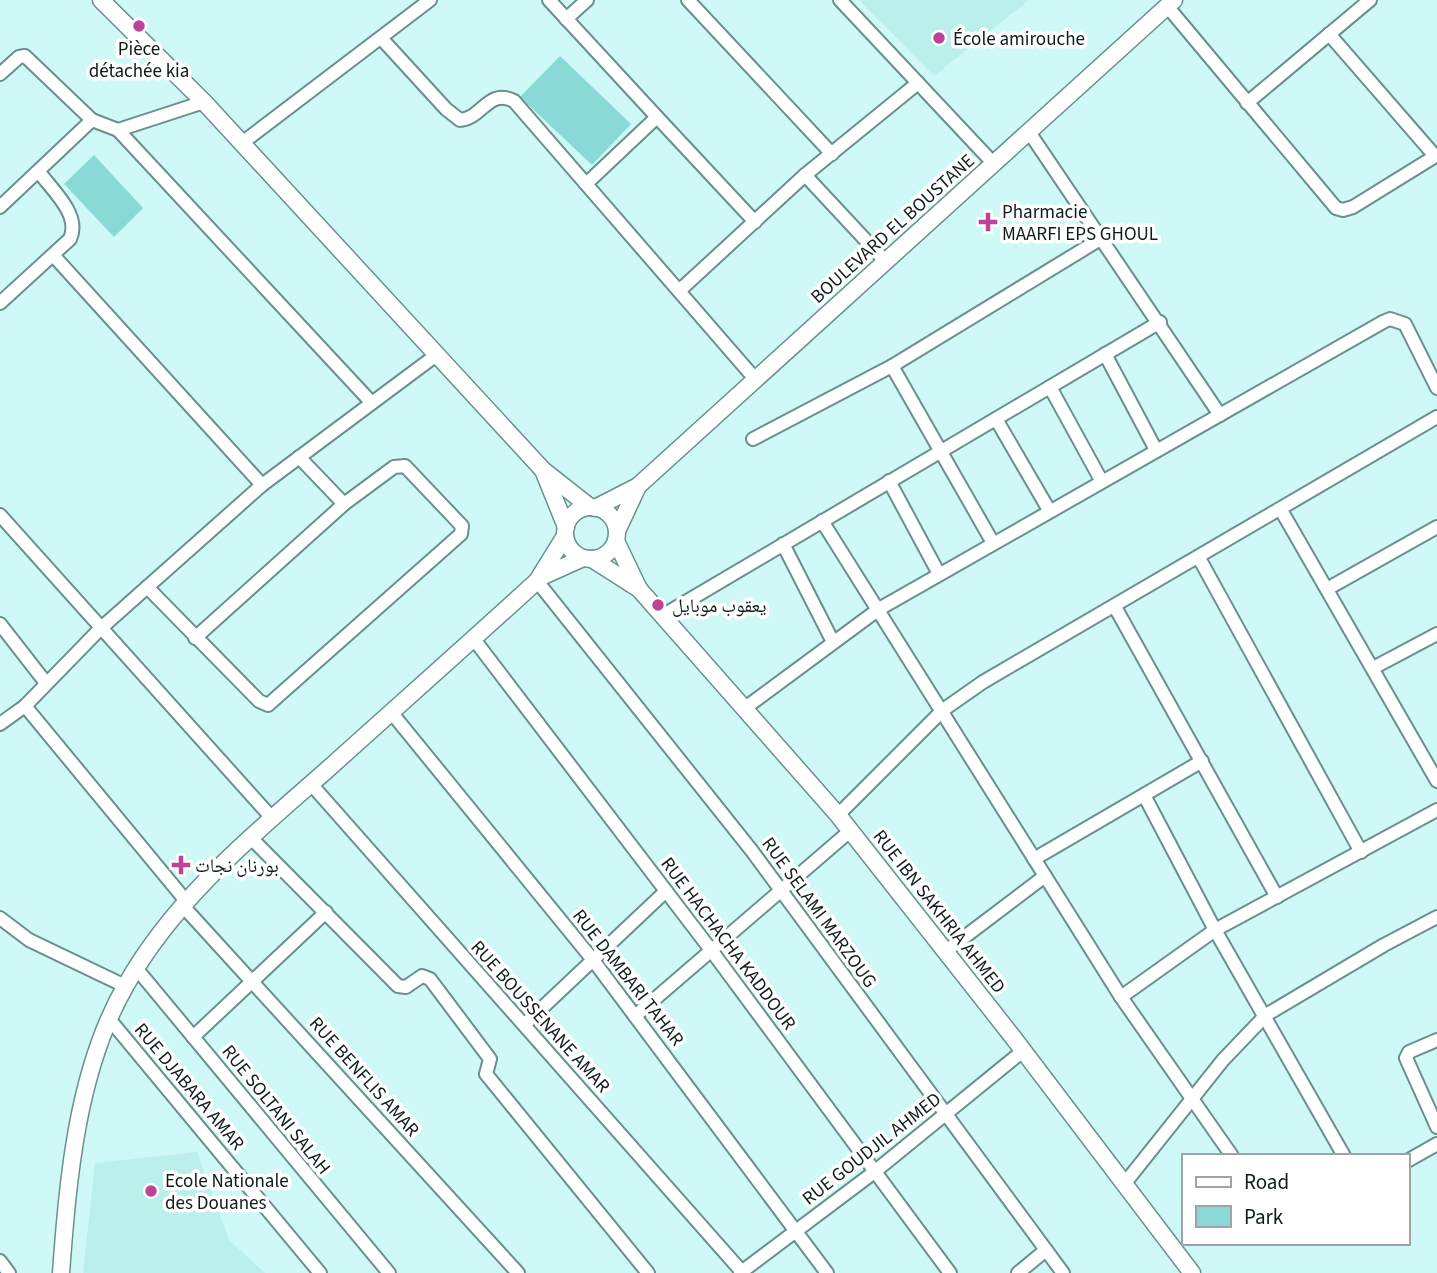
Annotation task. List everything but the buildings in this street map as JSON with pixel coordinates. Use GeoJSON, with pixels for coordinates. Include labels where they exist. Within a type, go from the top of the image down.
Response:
{"type":"FeatureCollection","features":[{"type":"Feature","properties":{"kind":"main road"},"geometry":{"type":"LineString","coordinates":[[101,0],[204,102],[435,356],[543,470],[593,508],[608,513],[639,589]]}},
{"type":"Feature","properties":{"kind":"main road","name":"BOULEVARD EL BOUSTANE"},"geometry":{"type":"LineString","coordinates":[[638,486],[1170,3]]}},
{"type":"Feature","properties":{"kind":"main road"},"geometry":{"type":"LineString","coordinates":[[543,470],[569,547],[639,589]]}},
{"type":"Feature","properties":{"kind":"main road"},"geometry":{"type":"LineString","coordinates":[[61,1273],[72,1156],[86,1092],[110,1020],[136,968],[184,903],[251,838],[539,579],[576,512],[593,508],[638,486]]}},
{"type":"Feature","properties":{"kind":"main road"},"geometry":{"type":"LineString","coordinates":[[539,579],[587,559],[606,555],[638,486]]}},
{"type":"Feature","properties":{"kind":"main road","name":"RUE IBN SAKHRIA AHMED"},"geometry":{"type":"LineString","coordinates":[[639,589],[838,815],[1024,1051],[1192,1273]]}},
{"type":"Feature","properties":{"kind":"street"},"geometry":{"type":"LineString","coordinates":[[242,143],[430,0]]}},
{"type":"Feature","properties":{"kind":"street"},"geometry":{"type":"LineString","coordinates":[[549,0],[755,222]]}},
{"type":"Feature","properties":{"kind":"street"},"geometry":{"type":"LineString","coordinates":[[566,19],[587,0]]}},
{"type":"Feature","properties":{"kind":"street"},"geometry":{"type":"LineString","coordinates":[[688,0],[832,153]]}},
{"type":"Feature","properties":{"kind":"street"},"geometry":{"type":"LineString","coordinates":[[840,0],[993,164]]}},
{"type":"Feature","properties":{"kind":"street"},"geometry":{"type":"LineString","coordinates":[[1247,103],[1370,0]]}},
{"type":"Feature","properties":{"kind":"street"},"geometry":{"type":"LineString","coordinates":[[1170,3],[1247,103],[1340,210],[1353,207],[1436,156],[1329,34]]}},
{"type":"Feature","properties":{"kind":"street"},"geometry":{"type":"LineString","coordinates":[[381,38],[446,109],[460,120],[470,118],[491,99],[500,96],[514,101],[756,380]]}},
{"type":"Feature","properties":{"kind":"street"},"geometry":{"type":"LineString","coordinates":[[0,74],[19,57],[25,56],[92,120],[118,130],[371,402]]}},
{"type":"Feature","properties":{"kind":"street"},"geometry":{"type":"LineString","coordinates":[[679,291],[805,176],[918,83]]}},
{"type":"Feature","properties":{"kind":"street"},"geometry":{"type":"LineString","coordinates":[[118,130],[204,102]]}},
{"type":"Feature","properties":{"kind":"street"},"geometry":{"type":"LineString","coordinates":[[586,184],[657,117]]}},
{"type":"Feature","properties":{"kind":"street"},"geometry":{"type":"LineString","coordinates":[[0,207],[92,120]]}},
{"type":"Feature","properties":{"kind":"street"},"geometry":{"type":"LineString","coordinates":[[1029,132],[1160,322],[1220,415]]}},
{"type":"Feature","properties":{"kind":"street"},"geometry":{"type":"LineString","coordinates":[[0,303],[70,239],[74,222],[39,172]]}},
{"type":"Feature","properties":{"kind":"street"},"geometry":{"type":"LineString","coordinates":[[805,176],[886,261]]}},
{"type":"Feature","properties":{"kind":"street"},"geometry":{"type":"LineString","coordinates":[[753,439],[892,366],[1102,238]]}},
{"type":"Feature","properties":{"kind":"street"},"geometry":{"type":"LineString","coordinates":[[53,255],[262,485]]}},
{"type":"Feature","properties":{"kind":"street"},"geometry":{"type":"LineString","coordinates":[[745,708],[879,609],[1101,480],[1390,319],[1405,324],[1437,388]]}},
{"type":"Feature","properties":{"kind":"street"},"geometry":{"type":"LineString","coordinates":[[662,616],[1160,322]]}},
{"type":"Feature","properties":{"kind":"street"},"geometry":{"type":"LineString","coordinates":[[1105,354],[1156,450]]}},
{"type":"Feature","properties":{"kind":"street"},"geometry":{"type":"LineString","coordinates":[[0,724],[25,706],[100,629],[262,485],[435,356]]}},
{"type":"Feature","properties":{"kind":"street"},"geometry":{"type":"LineString","coordinates":[[892,366],[993,542]]}},
{"type":"Feature","properties":{"kind":"street"},"geometry":{"type":"LineString","coordinates":[[1050,387],[1101,480]]}},
{"type":"Feature","properties":{"kind":"street"},"geometry":{"type":"LineString","coordinates":[[838,815],[943,710],[983,681],[1115,607],[1437,417]]}},
{"type":"Feature","properties":{"kind":"street"},"geometry":{"type":"LineString","coordinates":[[996,419],[1049,510]]}},
{"type":"Feature","properties":{"kind":"street"},"geometry":{"type":"LineString","coordinates":[[299,457],[344,504]]}},
{"type":"Feature","properties":{"kind":"street"},"geometry":{"type":"LineString","coordinates":[[148,587],[195,638],[259,701],[271,705],[457,539],[462,526],[402,466],[394,467],[344,504],[195,638]]}},
{"type":"Feature","properties":{"kind":"street"},"geometry":{"type":"LineString","coordinates":[[889,481],[939,574]]}},
{"type":"Feature","properties":{"kind":"street"},"geometry":{"type":"LineString","coordinates":[[1281,510],[1437,781]]}},
{"type":"Feature","properties":{"kind":"street"},"geometry":{"type":"LineString","coordinates":[[0,515],[272,818]]}},
{"type":"Feature","properties":{"kind":"street"},"geometry":{"type":"LineString","coordinates":[[822,521],[1121,997],[1231,1154]]}},
{"type":"Feature","properties":{"kind":"street"},"geometry":{"type":"LineString","coordinates":[[1327,589],[1437,527]]}},
{"type":"Feature","properties":{"kind":"street"},"geometry":{"type":"LineString","coordinates":[[783,544],[834,642]]}},
{"type":"Feature","properties":{"kind":"street"},"geometry":{"type":"LineString","coordinates":[[1199,558],[1361,852]]}},
{"type":"Feature","properties":{"kind":"street","name":"RUE SELAMI MARZOUG"},"geometry":{"type":"LineString","coordinates":[[539,579],[721,810],[1063,1273]]}},
{"type":"Feature","properties":{"kind":"street"},"geometry":{"type":"LineString","coordinates":[[1115,607],[1277,897]]}},
{"type":"Feature","properties":{"kind":"street"},"geometry":{"type":"LineString","coordinates":[[0,624],[46,683]]}},
{"type":"Feature","properties":{"kind":"street"},"geometry":{"type":"LineString","coordinates":[[1373,668],[1437,634]]}},
{"type":"Feature","properties":{"kind":"street","name":"RUE HACHACHA KADDOUR"},"geometry":{"type":"LineString","coordinates":[[473,638],[711,950],[873,1173],[950,1273]]}},
{"type":"Feature","properties":{"kind":"street","name":"RUE BENFLIS AMAR"},"geometry":{"type":"LineString","coordinates":[[25,706],[184,903],[518,1273]]}},
{"type":"Feature","properties":{"kind":"street","name":"RUE DAMBARI TAHAR"},"geometry":{"type":"LineString","coordinates":[[391,712],[593,960],[827,1273]]}},
{"type":"Feature","properties":{"kind":"street"},"geometry":{"type":"LineString","coordinates":[[1034,859],[1202,761]]}},
{"type":"Feature","properties":{"kind":"street","name":"RUE BOUSSENANE AMAR"},"geometry":{"type":"LineString","coordinates":[[311,784],[741,1272]]}},
{"type":"Feature","properties":{"kind":"street"},"geometry":{"type":"LineString","coordinates":[[1144,795],[1215,930],[1266,1015],[1343,1154]]}},
{"type":"Feature","properties":{"kind":"street"},"geometry":{"type":"LineString","coordinates":[[1121,997],[1215,930],[1437,810]]}},
{"type":"Feature","properties":{"kind":"street"},"geometry":{"type":"LineString","coordinates":[[635,1016],[850,831]]}},
{"type":"Feature","properties":{"kind":"street"},"geometry":{"type":"LineString","coordinates":[[251,838],[401,988],[422,976],[430,979],[490,1059],[486,1070],[488,1076],[648,1273]]}},
{"type":"Feature","properties":{"kind":"street"},"geometry":{"type":"LineString","coordinates":[[946,951],[1045,876]]}},
{"type":"Feature","properties":{"kind":"street"},"geometry":{"type":"LineString","coordinates":[[524,1025],[666,891]]}},
{"type":"Feature","properties":{"kind":"street"},"geometry":{"type":"LineString","coordinates":[[193,1037],[326,912]]}},
{"type":"Feature","properties":{"kind":"street"},"geometry":{"type":"LineString","coordinates":[[1125,1183],[1223,1060],[1266,1015],[1384,944],[1437,917]]}},
{"type":"Feature","properties":{"kind":"street"},"geometry":{"type":"LineString","coordinates":[[0,918],[29,940],[125,986]]}},
{"type":"Feature","properties":{"kind":"street","name":"RUE SOLTANI SALAH"},"geometry":{"type":"LineString","coordinates":[[136,968],[389,1273]]}},
{"type":"Feature","properties":{"kind":"street","name":"RUE DJABARA AMAR"},"geometry":{"type":"LineString","coordinates":[[110,1020],[320,1273]]}},
{"type":"Feature","properties":{"kind":"street"},"geometry":{"type":"LineString","coordinates":[[1437,1040],[1409,1052],[1406,1058],[1437,1128]]}},
{"type":"Feature","properties":{"kind":"street","name":"RUE GOUDJIL AHMED"},"geometry":{"type":"LineString","coordinates":[[741,1272],[873,1173],[1024,1051]]}},
{"type":"Feature","properties":{"kind":"street"},"geometry":{"type":"LineString","coordinates":[[1409,1160],[1437,1144]]}},
{"type":"Feature","properties":{"kind":"street"},"geometry":{"type":"LineString","coordinates":[[1018,1273],[1046,1251]]}},
{"type":"Feature","properties":{"kind":"street"},"geometry":{"type":"LineString","coordinates":[[0,1262],[9,1273]]}},
{"type":"Feature","properties":{"kind":"shaded area","name":"École amirouche"},"geometry":{"type":"Polygon","coordinates":[[[859,0],[1029,0],[934,76],[859,0]]]}},
{"type":"Feature","properties":{"kind":"shaded area","name":"Ecole Nationale des Douanes"},"geometry":{"type":"Polygon","coordinates":[[[197,1152],[229,1240],[265,1273],[83,1273],[95,1163],[197,1152]]]}},
{"type":"Feature","properties":{"kind":"green space"},"geometry":{"type":"Polygon","coordinates":[[[560,56],[631,124],[592,165],[520,97],[560,56]]]}},
{"type":"Feature","properties":{"kind":"green space"},"geometry":{"type":"Polygon","coordinates":[[[94,155],[143,208],[114,237],[64,184],[94,155]]]}},
{"type":"Feature","properties":{"kind":"place","name":"Pièce détachée kia"},"geometry":{"type":"Point","coordinates":[139,26]}},
{"type":"Feature","properties":{"kind":"place","name":"École amirouche"},"geometry":{"type":"Point","coordinates":[939,38]}},
{"type":"Feature","properties":{"kind":"place","name":"Pharmacie MAARFI EPS GHOUL"},"geometry":{"type":"Point","coordinates":[988,222]}},
{"type":"Feature","properties":{"kind":"place","name":"يعقوب موبايل"},"geometry":{"type":"Point","coordinates":[658,605]}},
{"type":"Feature","properties":{"kind":"place","name":"بورنان نجات"},"geometry":{"type":"Point","coordinates":[181,865]}},
{"type":"Feature","properties":{"kind":"place","name":"Ecole Nationale des Douanes"},"geometry":{"type":"Point","coordinates":[151,1191]}}]}
